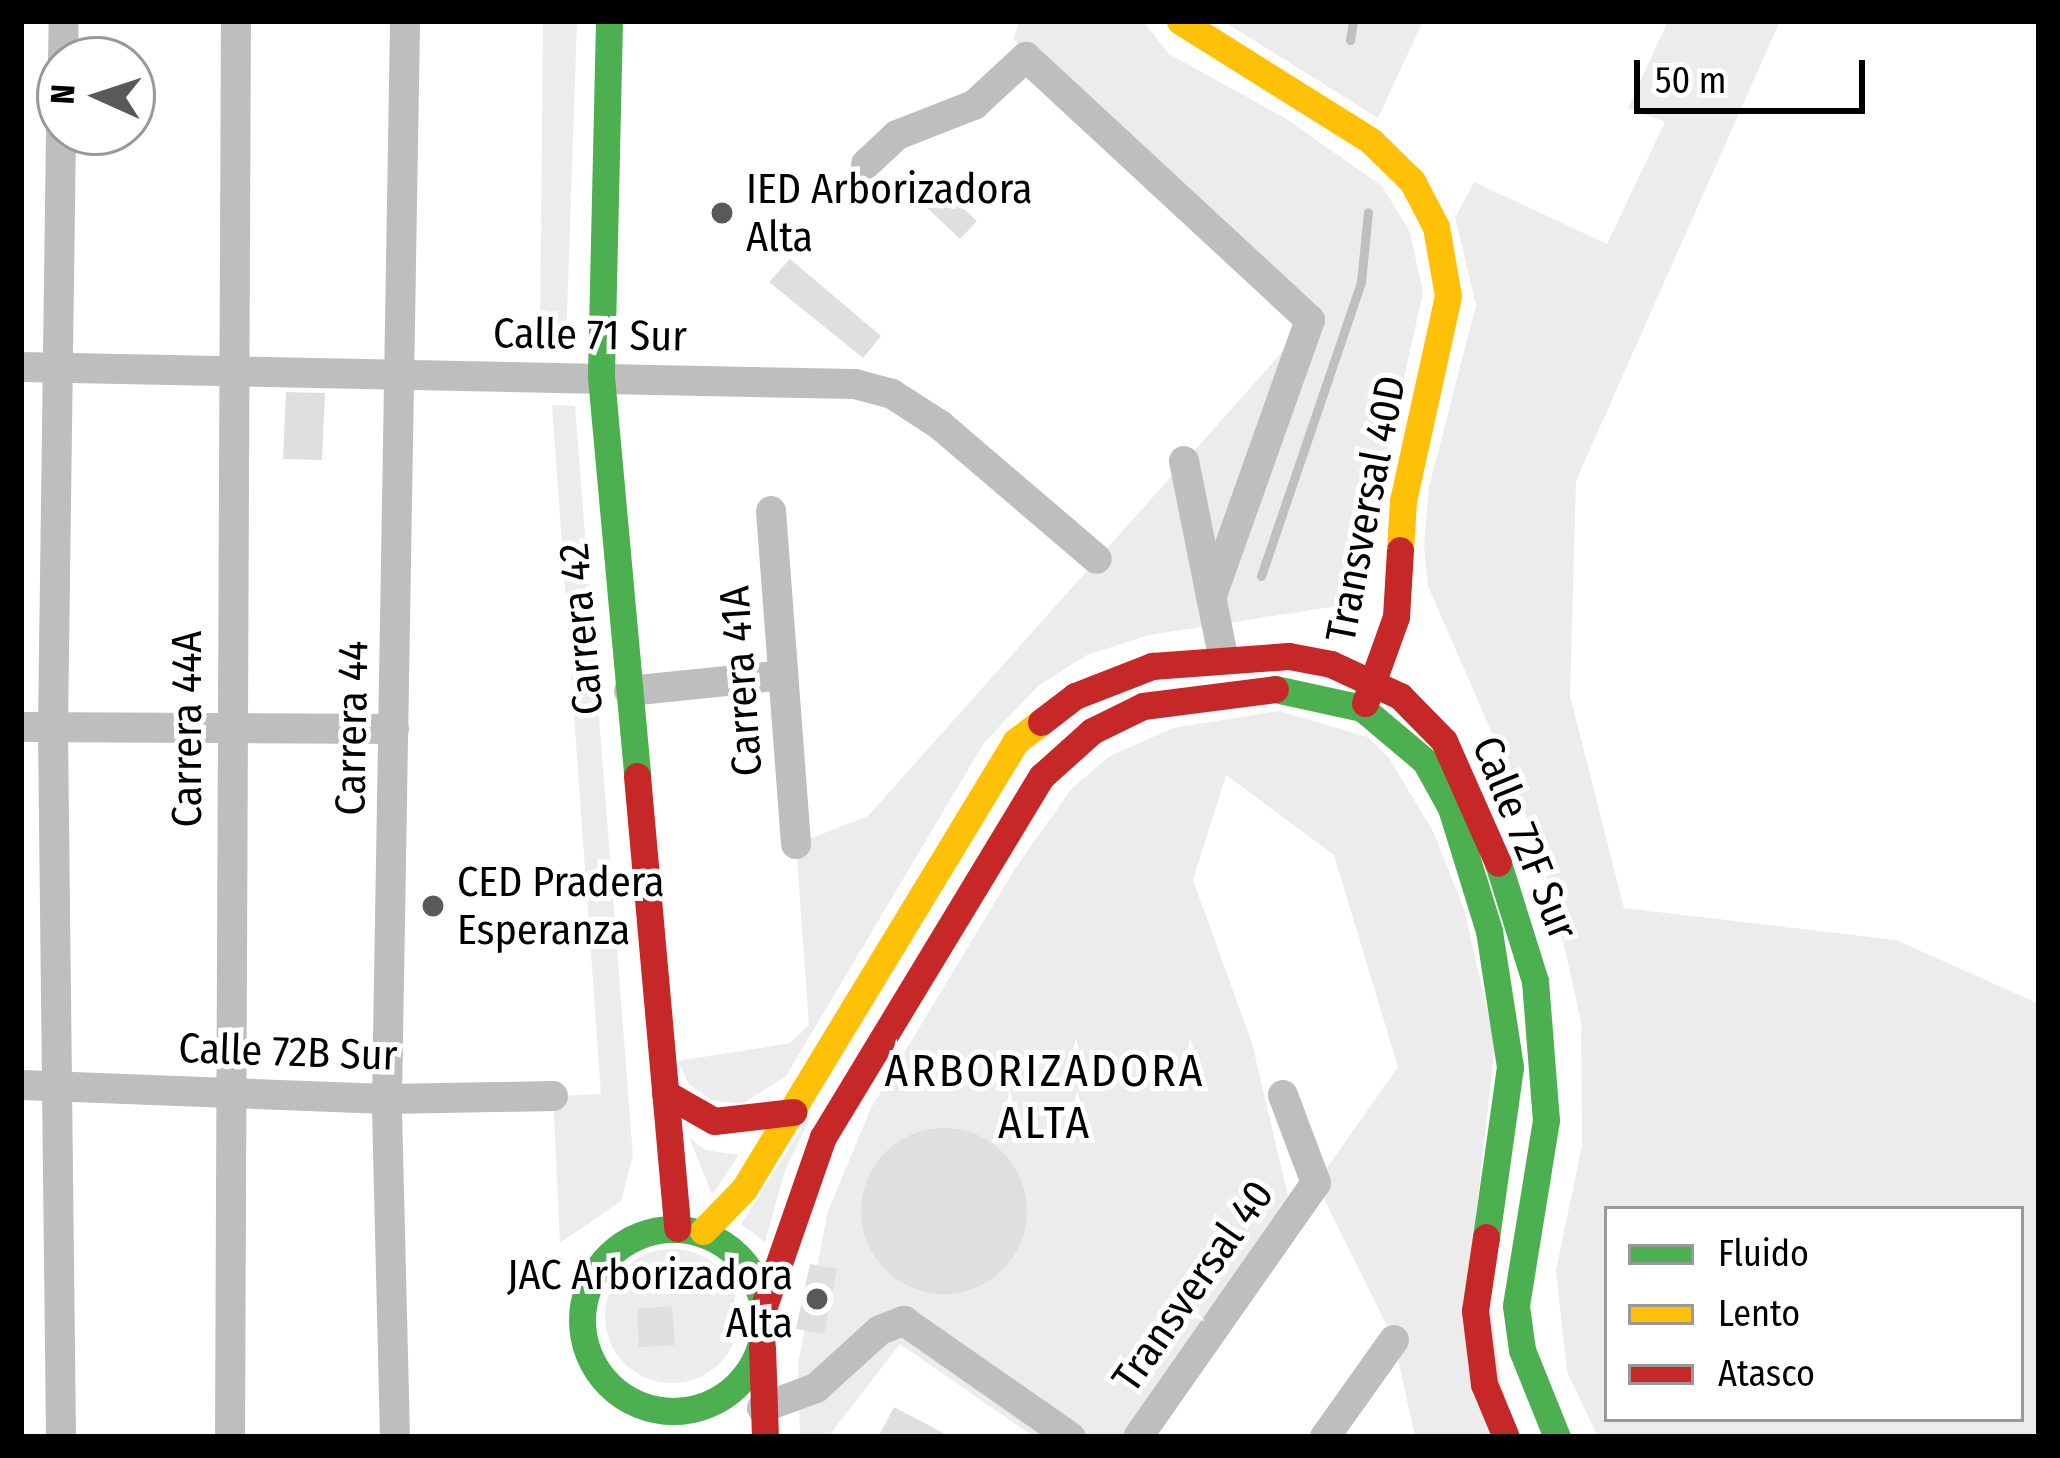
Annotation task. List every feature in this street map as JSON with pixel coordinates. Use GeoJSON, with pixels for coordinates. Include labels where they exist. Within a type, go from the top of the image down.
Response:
{"type":"FeatureCollection","features":[{"type":"Feature","properties":{"kind":"street","name":"Carrera 44A"},"geometry":{"type":"LineString","coordinates":[[230,1437],[226,1092],[236,21]]}},
{"type":"Feature","properties":{"kind":"street","name":"Carrera 44"},"geometry":{"type":"LineString","coordinates":[[395,1437],[387,1099],[405,21]]}},
{"type":"Feature","properties":{"kind":"street","name":"Carrera 42"},"geometry":{"type":"LineString","coordinates":[[608,21],[601,377],[665,1093],[690,1230]]}},
{"type":"Feature","properties":{"kind":"street","name":"Transversal 40D"},"geometry":{"type":"LineString","coordinates":[[1180,21],[1371,141],[1412,181],[1436,227],[1448,296],[1442,343],[1411,457],[1396,617],[1362,708]]}},
{"type":"Feature","properties":{"kind":"street"},"geometry":{"type":"LineString","coordinates":[[866,164],[896,135],[974,105],[1026,56],[1310,320],[1211,598]]}},
{"type":"Feature","properties":{"kind":"street"},"geometry":{"type":"LineString","coordinates":[[60,156],[53,728],[61,1437]]}},
{"type":"Feature","properties":{"kind":"street","name":"Calle 71 Sur"},"geometry":{"type":"LineString","coordinates":[[21,367],[828,381],[892,394],[940,425],[1096,559]]}},
{"type":"Feature","properties":{"kind":"street"},"geometry":{"type":"LineString","coordinates":[[1184,461],[1223,657]]}},
{"type":"Feature","properties":{"kind":"street","name":"Carrera 41A"},"geometry":{"type":"LineString","coordinates":[[771,511],[796,844]]}},
{"type":"Feature","properties":{"kind":"street","name":"Calle 72F Sur"},"geometry":{"type":"LineString","coordinates":[[690,1230],[736,1201],[1016,741],[1113,678],[1223,657],[1289,656],[1375,680],[1425,718],[1463,775],[1535,981],[1546,1120],[1516,1306],[1522,1351],[1557,1437]]}},
{"type":"Feature","properties":{"kind":"street"},"geometry":{"type":"LineString","coordinates":[[629,691],[783,675]]}},
{"type":"Feature","properties":{"kind":"street","name":"Calle 72F Sur"},"geometry":{"type":"LineString","coordinates":[[762,1322],[823,1137],[1021,803],[1060,755],[1126,713],[1205,692],[1290,687],[1362,708],[1398,734],[1442,785],[1500,974],[1510,1067],[1475,1312],[1484,1384],[1506,1437]]}},
{"type":"Feature","properties":{"kind":"street"},"geometry":{"type":"LineString","coordinates":[[21,727],[394,729]]}},
{"type":"Feature","properties":{"kind":"street","name":"Calle 72B Sur"},"geometry":{"type":"LineString","coordinates":[[21,1085],[387,1099],[553,1096]]}},
{"type":"Feature","properties":{"kind":"street"},"geometry":{"type":"LineString","coordinates":[[665,1093],[714,1121],[793,1112]]}},
{"type":"Feature","properties":{"kind":"street","name":"Transversal 40"},"geometry":{"type":"LineString","coordinates":[[1138,1437],[1316,1183],[1283,1095]]}},
{"type":"Feature","properties":{"kind":"street"},"geometry":{"type":"LineString","coordinates":[[692,1437],[601,1377],[581,1324],[584,1296],[615,1248],[640,1234],[690,1230],[743,1261],[762,1322],[763,1422]]}},
{"type":"Feature","properties":{"kind":"street"},"geometry":{"type":"LineString","coordinates":[[763,1422],[816,1388],[880,1330],[904,1321],[1070,1437]]}},
{"type":"Feature","properties":{"kind":"street"},"geometry":{"type":"LineString","coordinates":[[648,1408],[686,1410],[722,1397],[748,1370],[762,1322]]}},
{"type":"Feature","properties":{"kind":"street"},"geometry":{"type":"LineString","coordinates":[[1325,1437],[1394,1340]]}},
{"type":"Feature","properties":{"kind":"shaded area"},"geometry":{"type":"Polygon","coordinates":[[[543,21],[577,21],[566,342],[540,338],[543,21]]]}},
{"type":"Feature","properties":{"kind":"shaded area"},"geometry":{"type":"Polygon","coordinates":[[[1020,21],[1143,21],[1169,54],[1285,118],[1382,186],[1410,232],[1423,293],[1358,583],[1338,606],[1149,635],[1087,655],[1038,686],[984,743],[786,1076],[742,1104],[711,1100],[689,1084],[678,1061],[790,1043],[809,1025],[796,844],[868,816],[1310,321],[1027,55],[1013,38],[1020,21]]]}},
{"type":"Feature","properties":{"kind":"shaded area"},"geometry":{"type":"Polygon","coordinates":[[[1223,21],[1423,21],[1378,118],[1223,21]]]}},
{"type":"Feature","properties":{"kind":"shaded area"},"geometry":{"type":"Polygon","coordinates":[[[1668,21],[1780,21],[1576,481],[1570,696],[1624,908],[1896,940],[2039,1004],[2039,1437],[1598,1437],[1567,1372],[1556,1270],[1582,1145],[1581,1021],[1552,892],[1518,793],[1428,586],[1424,546],[1429,487],[1476,305],[1455,218],[1474,182],[1607,244],[1665,122],[1628,108],[1668,21]]]}},
{"type":"Feature","properties":{"kind":"shaded area"},"geometry":{"type":"Polygon","coordinates":[[[552,405],[575,406],[633,1156],[621,1201],[560,1243],[553,1096],[601,1094],[552,405]]]}},
{"type":"Feature","properties":{"kind":"shaded area"},"geometry":{"type":"Polygon","coordinates":[[[1279,711],[1368,737],[1389,758],[1433,831],[1464,909],[1495,1044],[1476,1216],[1510,1437],[1415,1437],[1394,1340],[1316,1183],[1398,1067],[1334,855],[1226,775],[1193,880],[1252,1043],[1288,1196],[1120,1437],[1034,1437],[900,1344],[828,1437],[800,1437],[798,1364],[828,1211],[871,1108],[1016,867],[1072,788],[1110,756],[1173,728],[1279,711]]]}},
{"type":"Feature","properties":{"kind":"shaded area"},"geometry":{"type":"Polygon","coordinates":[[[814,1109],[785,1171],[765,1242],[741,1224],[814,1109]]]}},
{"type":"Feature","properties":{"kind":"shaded area"},"geometry":{"type":"Polygon","coordinates":[[[689,1137],[705,1150],[739,1155],[712,1195],[689,1137]]]}},
{"type":"Feature","properties":{"kind":"shaded area"},"geometry":{"type":"Polygon","coordinates":[[[672,1249],[698,1254],[719,1269],[734,1290],[739,1316],[734,1342],[719,1363],[698,1378],[672,1383],[646,1378],[625,1363],[610,1342],[605,1316],[610,1290],[625,1269],[646,1254],[672,1249]]]}},
{"type":"Feature","properties":{"kind":"building"},"geometry":{"type":"Polygon","coordinates":[[[934,181],[977,221],[960,239],[918,199],[934,181]]]}},
{"type":"Feature","properties":{"kind":"building"},"geometry":{"type":"Polygon","coordinates":[[[790,259],[881,336],[863,358],[769,282],[790,259]]]}},
{"type":"Feature","properties":{"kind":"building"},"geometry":{"type":"Polygon","coordinates":[[[286,392],[325,393],[322,460],[283,459],[286,392]]]}},
{"type":"Feature","properties":{"kind":"building"},"geometry":{"type":"Polygon","coordinates":[[[944,1128],[976,1135],[1002,1153],[1020,1179],[1027,1211],[1020,1243],[1002,1269],[976,1287],[944,1294],[912,1287],[886,1269],[868,1243],[861,1211],[868,1179],[886,1153],[912,1135],[944,1128]]]}},
{"type":"Feature","properties":{"kind":"building","name":"JAC Arborizadora Alta"},"geometry":{"type":"Polygon","coordinates":[[[810,1264],[837,1269],[824,1334],[796,1329],[810,1264]]]}},
{"type":"Feature","properties":{"kind":"building"},"geometry":{"type":"Polygon","coordinates":[[[672,1306],[675,1345],[639,1347],[637,1309],[672,1306]]]}},
{"type":"Feature","properties":{"kind":"building"},"geometry":{"type":"Polygon","coordinates":[[[894,1407],[951,1437],[878,1437],[894,1407]]]}},
{"type":"Feature","properties":{"kind":"waterway"},"geometry":{"type":"LineString","coordinates":[[1350,40],[1353,21]]}},
{"type":"Feature","properties":{"kind":"waterway"},"geometry":{"type":"LineString","coordinates":[[1261,576],[1361,282],[1368,212]]}},
{"type":"Feature","properties":{"kind":"traffic: fast"},"geometry":{"type":"LineString","coordinates":[[609,21],[601,377],[637,776]]}},
{"type":"Feature","properties":{"kind":"traffic: fast"},"geometry":{"type":"LineString","coordinates":[[1275,689],[1362,708],[1425,761],[1451,808],[1489,931],[1510,1067],[1486,1237]]}},
{"type":"Feature","properties":{"kind":"traffic: fast"},"geometry":{"type":"LineString","coordinates":[[1498,863],[1535,981],[1546,1120],[1516,1306],[1522,1350],[1557,1437]]}},
{"type":"Feature","properties":{"kind":"traffic: fast"},"geometry":{"type":"LineString","coordinates":[[673,1229],[708,1236],[737,1256],[757,1285],[764,1320],[757,1355],[737,1384],[708,1404],[673,1411],[638,1404],[609,1384],[589,1355],[582,1320],[589,1285],[609,1256],[638,1236],[673,1229]]}},
{"type":"Feature","properties":{"kind":"traffic: slow"},"geometry":{"type":"LineString","coordinates":[[1180,21],[1371,141],[1412,181],[1436,227],[1448,296],[1403,501],[1400,550]]}},
{"type":"Feature","properties":{"kind":"traffic: slow"},"geometry":{"type":"LineString","coordinates":[[703,1231],[744,1189],[1016,741],[1041,722]]}},
{"type":"Feature","properties":{"kind":"traffic: jam"},"geometry":{"type":"LineString","coordinates":[[1365,703],[1396,617],[1400,550]]}},
{"type":"Feature","properties":{"kind":"traffic: jam"},"geometry":{"type":"LineString","coordinates":[[1041,722],[1075,696],[1152,666],[1289,656],[1331,664],[1400,696],[1444,741],[1498,863]]}},
{"type":"Feature","properties":{"kind":"traffic: jam"},"geometry":{"type":"LineString","coordinates":[[763,1309],[823,1137],[1042,776],[1092,731],[1143,706],[1275,689]]}},
{"type":"Feature","properties":{"kind":"traffic: jam"},"geometry":{"type":"LineString","coordinates":[[637,776],[677,1228]]}},
{"type":"Feature","properties":{"kind":"traffic: jam"},"geometry":{"type":"LineString","coordinates":[[665,1093],[714,1121],[793,1112]]}},
{"type":"Feature","properties":{"kind":"traffic: jam"},"geometry":{"type":"LineString","coordinates":[[1486,1237],[1475,1311],[1484,1384],[1506,1437]]}},
{"type":"Feature","properties":{"kind":"traffic: jam"},"geometry":{"type":"LineString","coordinates":[[762,1347],[765,1437]]}},
{"type":"Feature","properties":{"kind":"place","name":"IED Arborizadora Alta"},"geometry":{"type":"Point","coordinates":[722,213]}},
{"type":"Feature","properties":{"kind":"place","name":"CED Pradera Esperanza"},"geometry":{"type":"Point","coordinates":[433,906]}},
{"type":"Feature","properties":{"kind":"place","name":"JAC Arborizadora Alta"},"geometry":{"type":"Point","coordinates":[817,1299]}},
{"type":"Feature","properties":{"kind":"district","name":"ARBORIZADORA ALTA"},"geometry":{"type":"Point","coordinates":[1045,1098]}}]}
